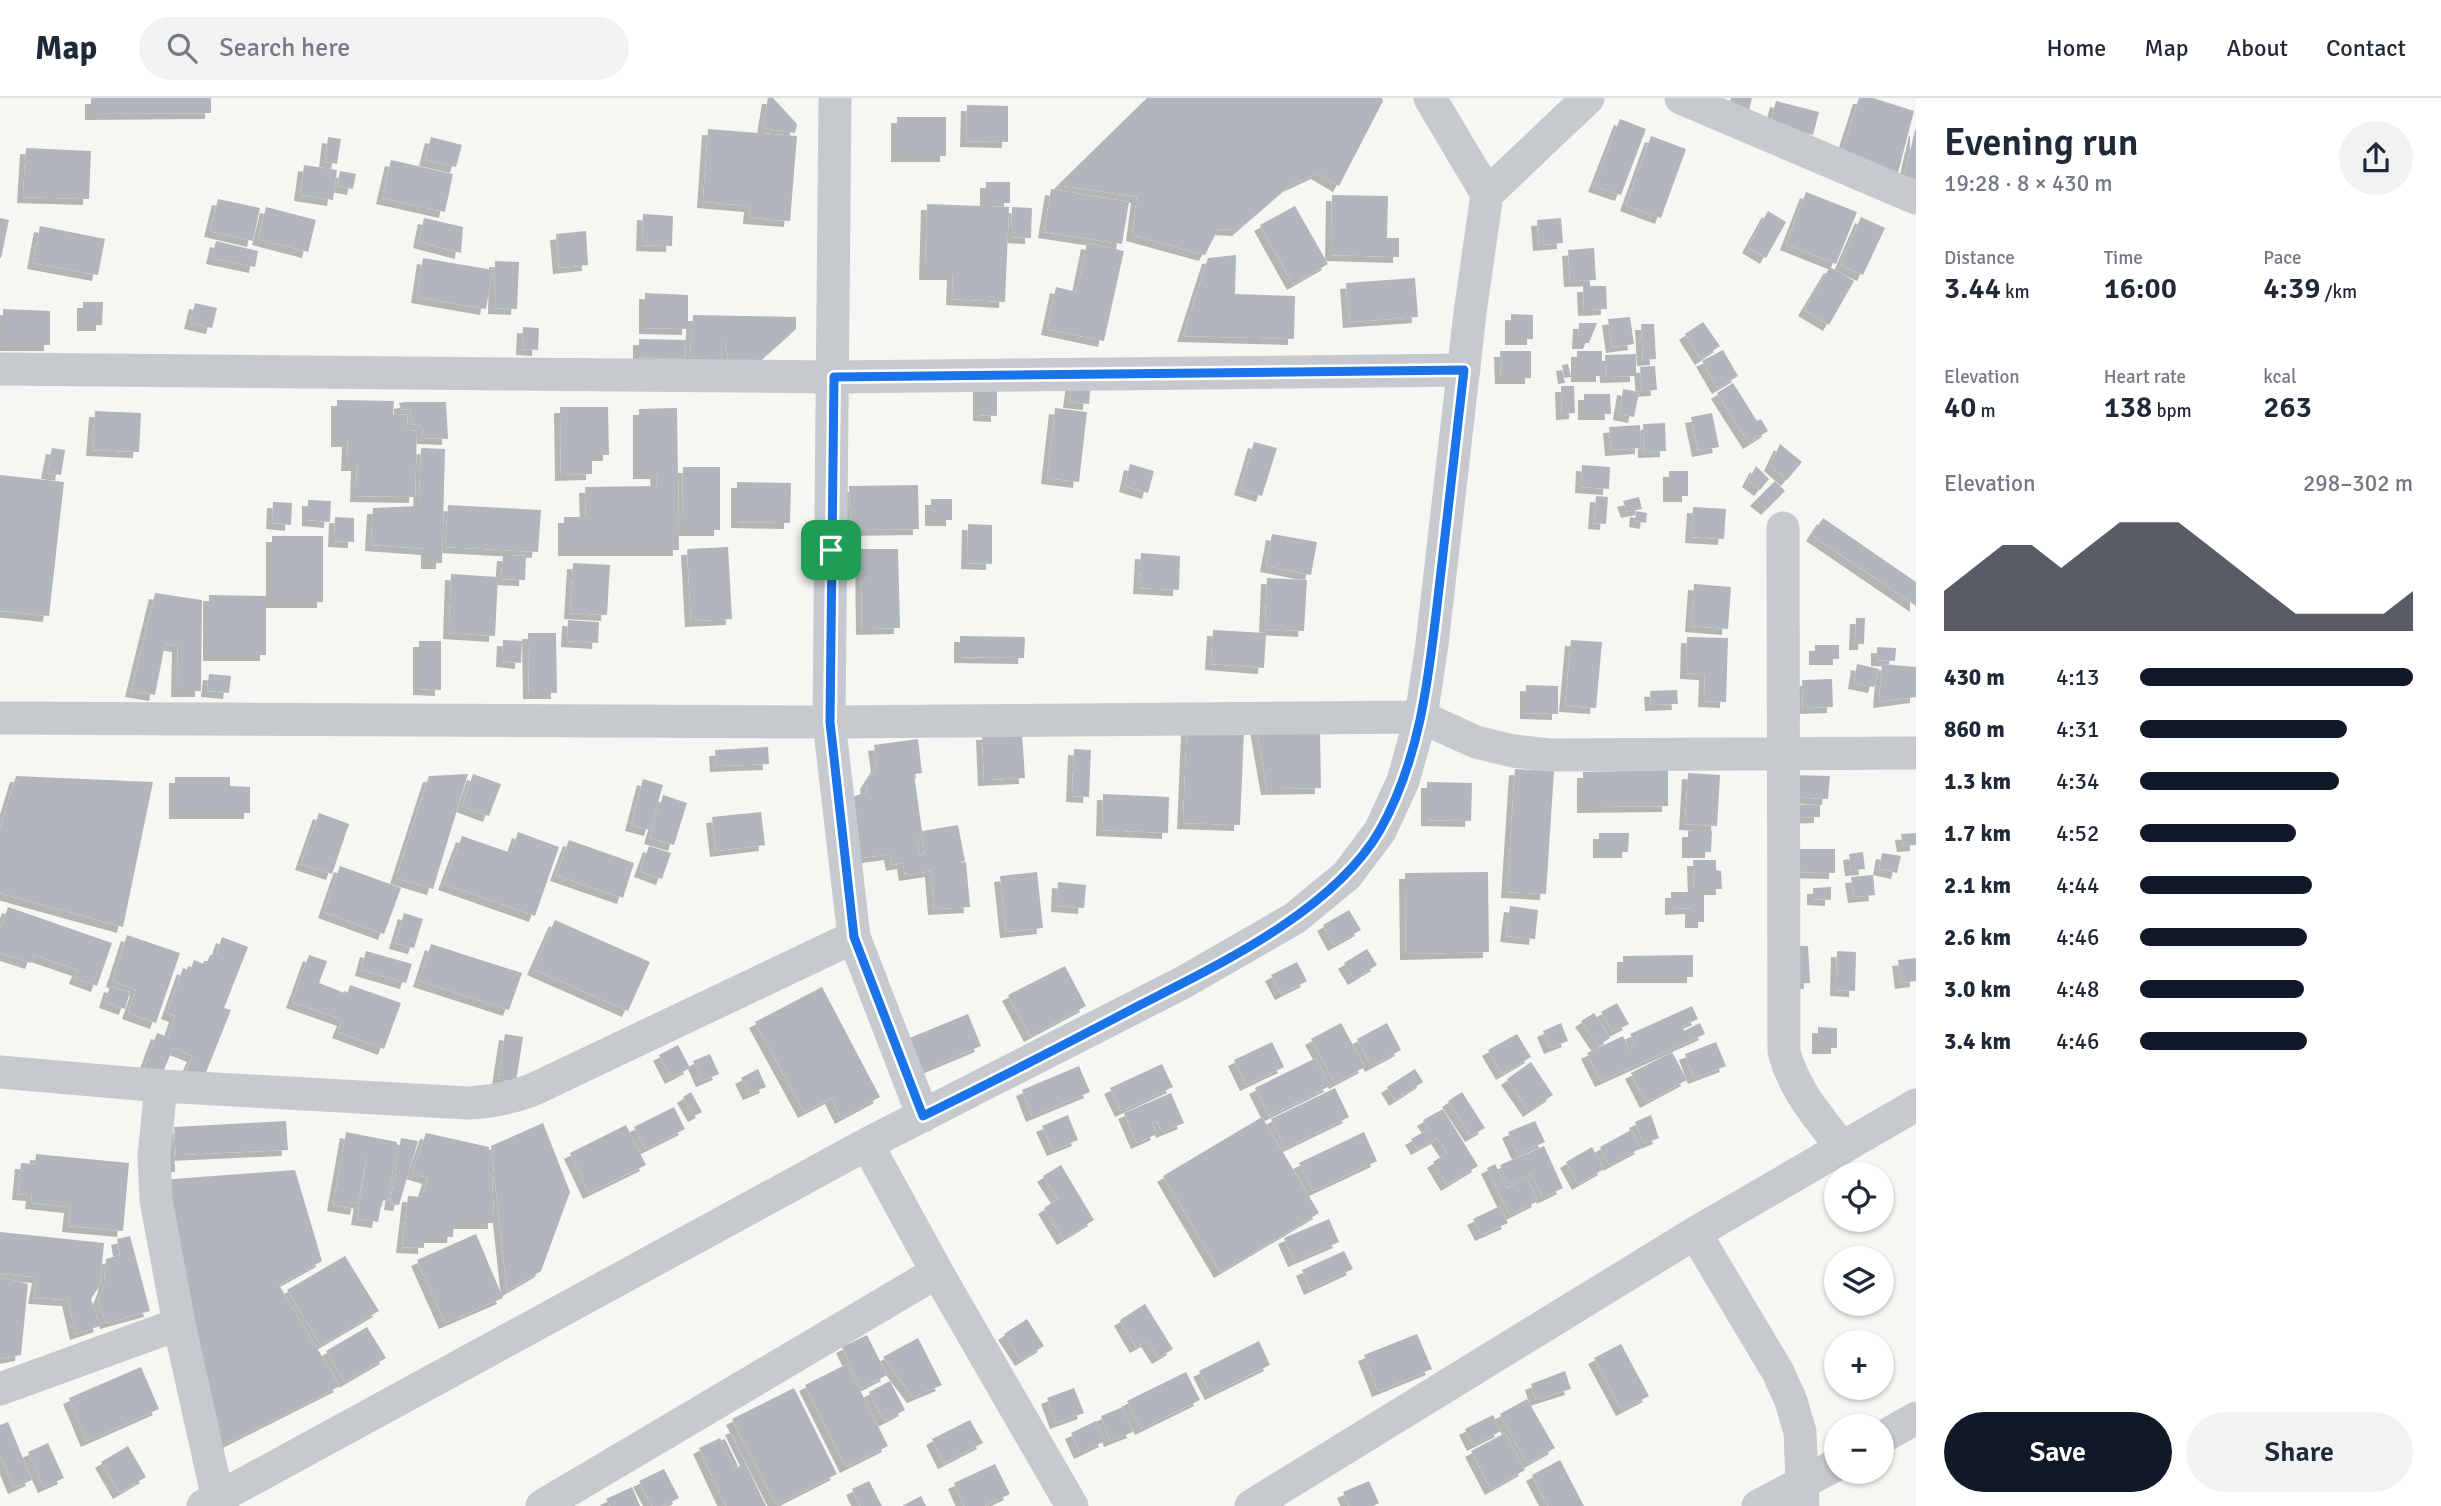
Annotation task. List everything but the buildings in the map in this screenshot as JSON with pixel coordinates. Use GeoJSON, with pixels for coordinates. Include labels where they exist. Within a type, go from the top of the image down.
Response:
{"type":"FeatureCollection","features":[{"type":"Feature","properties":{"kind":"street"},"geometry":{"type":"LineString","coordinates":[[835,98],[830,722],[854,937],[923,1116]]}},
{"type":"Feature","properties":{"kind":"street"},"geometry":{"type":"LineString","coordinates":[[161,1086],[154,1180],[156,1200],[210,1502],[867,1143],[1184,982],[1295,918],[1347,875],[1380,831],[1403,781],[1421,717],[1487,194],[1430,98]]}},
{"type":"Feature","properties":{"kind":"street"},"geometry":{"type":"LineString","coordinates":[[1487,194],[1588,98]]}},
{"type":"Feature","properties":{"kind":"street"},"geometry":{"type":"LineString","coordinates":[[1681,98],[1916,198]]}},
{"type":"Feature","properties":{"kind":"street"},"geometry":{"type":"LineString","coordinates":[[0,369],[834,377],[1464,370]]}},
{"type":"Feature","properties":{"kind":"street"},"geometry":{"type":"LineString","coordinates":[[1783,528],[1784,1052],[1790,1074],[1801,1094],[1842,1148]]}},
{"type":"Feature","properties":{"kind":"street"},"geometry":{"type":"LineString","coordinates":[[0,718],[830,722],[1421,717],[1476,742],[1513,751],[1549,755],[1916,753]]}},
{"type":"Feature","properties":{"kind":"street"},"geometry":{"type":"LineString","coordinates":[[0,1072],[161,1086],[468,1103],[511,1098],[533,1090],[854,937]]}},
{"type":"Feature","properties":{"kind":"street"},"geometry":{"type":"LineString","coordinates":[[1251,1506],[1695,1233],[1916,1105]]}},
{"type":"Feature","properties":{"kind":"street"},"geometry":{"type":"LineString","coordinates":[[867,1143],[937,1272],[1072,1506]]}},
{"type":"Feature","properties":{"kind":"street"},"geometry":{"type":"LineString","coordinates":[[1695,1233],[1778,1372],[1791,1401],[1800,1432],[1803,1495]]}},
{"type":"Feature","properties":{"kind":"street"},"geometry":{"type":"LineString","coordinates":[[542,1506],[937,1272]]}},
{"type":"Feature","properties":{"kind":"street"},"geometry":{"type":"LineString","coordinates":[[0,1389],[179,1324]]}},
{"type":"Feature","properties":{"kind":"street"},"geometry":{"type":"LineString","coordinates":[[1894,1431],[1916,1418]]}},
{"type":"Feature","properties":{"kind":"street"},"geometry":{"type":"LineString","coordinates":[[1758,1506],[1803,1495],[1824,1476]]}},
{"type":"Feature","properties":{"kind":"route"},"geometry":{"type":"LineString","coordinates":[[1464,370],[1421,717],[1403,781],[1380,831],[1347,875],[1295,918],[1184,982],[923,1116],[854,937],[830,722],[831,550],[834,377],[1464,370]]}}]}
